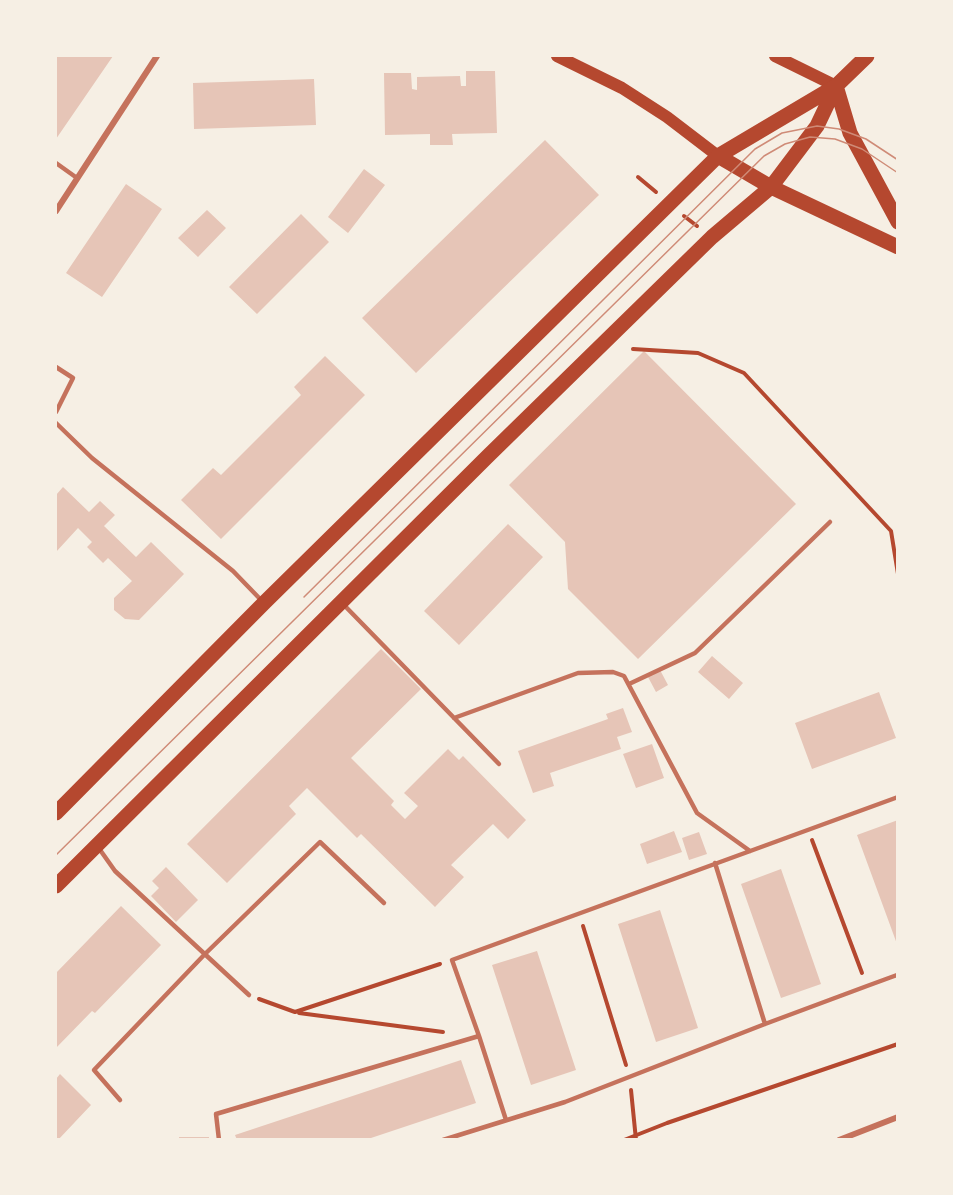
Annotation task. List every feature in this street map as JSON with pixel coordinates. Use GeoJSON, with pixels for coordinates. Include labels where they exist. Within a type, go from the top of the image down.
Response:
{"type":"FeatureCollection","features":[{"type":"Feature","properties":{"kind":"main road"},"geometry":{"type":"LineString","coordinates":[[556,56],[622,88],[667,117],[718,156],[771,187],[897,247]]}},
{"type":"Feature","properties":{"kind":"main road"},"geometry":{"type":"LineString","coordinates":[[775,56],[836,86],[850,133],[897,222]]}},
{"type":"Feature","properties":{"kind":"main road"},"geometry":{"type":"LineString","coordinates":[[56,813],[264,603],[718,156],[836,86],[867,56]]}},
{"type":"Feature","properties":{"kind":"main road"},"geometry":{"type":"LineString","coordinates":[[56,886],[712,237],[771,187],[817,126],[836,86]]}},
{"type":"Feature","properties":{"kind":"street"},"geometry":{"type":"LineString","coordinates":[[56,211],[157,56]]}},
{"type":"Feature","properties":{"kind":"street"},"geometry":{"type":"LineString","coordinates":[[839,1140],[897,1117]]}},
{"type":"Feature","properties":{"kind":"lane"},"geometry":{"type":"LineString","coordinates":[[56,163],[77,178]]}},
{"type":"Feature","properties":{"kind":"lane"},"geometry":{"type":"LineString","coordinates":[[56,367],[74,378],[56,412]]}},
{"type":"Feature","properties":{"kind":"lane"},"geometry":{"type":"LineString","coordinates":[[56,423],[92,458],[233,571],[264,603]]}},
{"type":"Feature","properties":{"kind":"lane"},"geometry":{"type":"LineString","coordinates":[[629,684],[695,653],[830,522]]}},
{"type":"Feature","properties":{"kind":"lane"},"geometry":{"type":"LineString","coordinates":[[341,602],[499,764]]}},
{"type":"Feature","properties":{"kind":"lane"},"geometry":{"type":"LineString","coordinates":[[454,718],[578,673],[613,672],[624,676],[697,813],[750,852]]}},
{"type":"Feature","properties":{"kind":"lane"},"geometry":{"type":"LineString","coordinates":[[506,1120],[452,960],[897,797]]}},
{"type":"Feature","properties":{"kind":"lane"},"geometry":{"type":"LineString","coordinates":[[120,1100],[94,1070],[205,954],[320,842],[384,903]]}},
{"type":"Feature","properties":{"kind":"lane"},"geometry":{"type":"LineString","coordinates":[[96,845],[116,871],[249,995]]}},
{"type":"Feature","properties":{"kind":"lane"},"geometry":{"type":"LineString","coordinates":[[715,863],[765,1024]]}},
{"type":"Feature","properties":{"kind":"lane"},"geometry":{"type":"LineString","coordinates":[[443,1140],[565,1102],[765,1024],[897,975],[897,977]]}},
{"type":"Feature","properties":{"kind":"lane"},"geometry":{"type":"LineString","coordinates":[[219,1140],[216,1114],[479,1036]]}},
{"type":"Feature","properties":{"kind":"path"},"geometry":{"type":"LineString","coordinates":[[633,349],[698,353],[744,373],[891,531],[897,574]]}},
{"type":"Feature","properties":{"kind":"path"},"geometry":{"type":"LineString","coordinates":[[809,831],[867,986]]}},
{"type":"Feature","properties":{"kind":"path"},"geometry":{"type":"LineString","coordinates":[[579,914],[629,1077],[636,1137]]}},
{"type":"Feature","properties":{"kind":"path"},"geometry":{"type":"LineString","coordinates":[[295,1012],[452,960]]}},
{"type":"Feature","properties":{"kind":"path"},"geometry":{"type":"LineString","coordinates":[[249,995],[295,1012],[444,1032]]}},
{"type":"Feature","properties":{"kind":"path"},"geometry":{"type":"LineString","coordinates":[[624,1140],[897,1044]]}},
{"type":"Feature","properties":{"kind":"building"},"geometry":{"type":"Polygon","coordinates":[[[56,56],[113,56],[56,139],[56,56]]]}},
{"type":"Feature","properties":{"kind":"building"},"geometry":{"type":"Polygon","coordinates":[[[466,71],[495,71],[497,133],[452,134],[453,145],[430,145],[430,134],[385,135],[384,73],[411,73],[412,89],[417,90],[417,77],[460,76],[461,86],[466,86],[466,71]]]}},
{"type":"Feature","properties":{"kind":"building"},"geometry":{"type":"Polygon","coordinates":[[[314,79],[316,125],[194,129],[193,83],[314,79]]]}},
{"type":"Feature","properties":{"kind":"building"},"geometry":{"type":"Polygon","coordinates":[[[545,140],[599,195],[416,373],[362,318],[545,140]]]}},
{"type":"Feature","properties":{"kind":"building"},"geometry":{"type":"Polygon","coordinates":[[[364,169],[385,185],[348,233],[328,217],[364,169]]]}},
{"type":"Feature","properties":{"kind":"building"},"geometry":{"type":"Polygon","coordinates":[[[126,184],[162,209],[102,297],[66,273],[126,184]]]}},
{"type":"Feature","properties":{"kind":"building"},"geometry":{"type":"Polygon","coordinates":[[[207,210],[226,228],[198,257],[178,238],[207,210]]]}},
{"type":"Feature","properties":{"kind":"building"},"geometry":{"type":"Polygon","coordinates":[[[301,214],[329,242],[257,314],[229,287],[301,214]]]}},
{"type":"Feature","properties":{"kind":"building"},"geometry":{"type":"Polygon","coordinates":[[[644,351],[796,504],[638,659],[568,589],[565,542],[509,485],[644,351]]]}},
{"type":"Feature","properties":{"kind":"building"},"geometry":{"type":"Polygon","coordinates":[[[325,356],[365,395],[221,539],[181,500],[213,468],[221,475],[301,395],[294,387],[325,356]]]}},
{"type":"Feature","properties":{"kind":"building"},"geometry":{"type":"Polygon","coordinates":[[[63,487],[89,512],[100,501],[115,515],[104,526],[136,557],[151,542],[184,574],[139,620],[125,619],[114,610],[114,598],[132,581],[108,558],[103,563],[87,547],[92,542],[78,528],[56,552],[56,495],[63,487]]]}},
{"type":"Feature","properties":{"kind":"building"},"geometry":{"type":"Polygon","coordinates":[[[508,524],[543,557],[459,645],[424,611],[508,524]]]}},
{"type":"Feature","properties":{"kind":"building"},"geometry":{"type":"Polygon","coordinates":[[[381,649],[421,689],[351,758],[394,801],[391,805],[405,819],[418,806],[404,793],[448,749],[459,760],[463,756],[526,820],[508,839],[493,824],[451,865],[464,877],[435,907],[361,834],[357,838],[307,788],[289,806],[296,814],[227,883],[187,844],[381,649]]]}},
{"type":"Feature","properties":{"kind":"building"},"geometry":{"type":"Polygon","coordinates":[[[712,656],[743,683],[729,699],[698,672],[712,656]]]}},
{"type":"Feature","properties":{"kind":"building"},"geometry":{"type":"Polygon","coordinates":[[[660,670],[668,685],[656,692],[648,677],[660,670]]]}},
{"type":"Feature","properties":{"kind":"building"},"geometry":{"type":"Polygon","coordinates":[[[879,692],[896,738],[812,769],[795,723],[879,692]]]}},
{"type":"Feature","properties":{"kind":"building"},"geometry":{"type":"Polygon","coordinates":[[[623,708],[632,732],[617,737],[621,749],[550,773],[554,786],[533,793],[518,751],[608,719],[606,714],[623,708]]]}},
{"type":"Feature","properties":{"kind":"building"},"geometry":{"type":"Polygon","coordinates":[[[652,744],[664,778],[636,788],[623,754],[652,744]]]}},
{"type":"Feature","properties":{"kind":"building"},"geometry":{"type":"Polygon","coordinates":[[[898,820],[898,944],[897,944],[857,835],[898,820]]]}},
{"type":"Feature","properties":{"kind":"building"},"geometry":{"type":"Polygon","coordinates":[[[674,831],[682,852],[647,864],[640,844],[674,831]]]}},
{"type":"Feature","properties":{"kind":"building"},"geometry":{"type":"Polygon","coordinates":[[[699,832],[707,854],[689,860],[682,838],[699,832]]]}},
{"type":"Feature","properties":{"kind":"building"},"geometry":{"type":"Polygon","coordinates":[[[166,867],[198,900],[176,922],[151,896],[159,888],[152,881],[166,867]]]}},
{"type":"Feature","properties":{"kind":"building"},"geometry":{"type":"Polygon","coordinates":[[[781,869],[821,984],[781,998],[741,884],[781,869]]]}},
{"type":"Feature","properties":{"kind":"building"},"geometry":{"type":"Polygon","coordinates":[[[121,906],[161,945],[95,1013],[92,1011],[56,1048],[56,973],[121,906]]]}},
{"type":"Feature","properties":{"kind":"building"},"geometry":{"type":"Polygon","coordinates":[[[660,910],[698,1028],[656,1042],[618,924],[660,910]]]}},
{"type":"Feature","properties":{"kind":"building"},"geometry":{"type":"Polygon","coordinates":[[[537,951],[576,1070],[531,1085],[492,965],[537,951]]]}},
{"type":"Feature","properties":{"kind":"building"},"geometry":{"type":"Polygon","coordinates":[[[461,1060],[476,1103],[365,1140],[237,1140],[235,1135],[461,1060]]]}},
{"type":"Feature","properties":{"kind":"building"},"geometry":{"type":"Polygon","coordinates":[[[60,1074],[91,1105],[56,1140],[56,1079],[60,1074]]]}},
{"type":"Feature","properties":{"kind":"building"},"geometry":{"type":"Polygon","coordinates":[[[179,1137],[209,1137],[209,1140],[179,1140],[179,1137]]]}},
{"type":"Feature","properties":{"kind":"tram line"},"geometry":{"type":"LineString","coordinates":[[304,597],[755,149],[782,133],[817,126],[839,129],[866,139],[898,160]]}},
{"type":"Feature","properties":{"kind":"tram line"},"geometry":{"type":"LineString","coordinates":[[56,855],[764,156],[785,144],[810,137],[835,139],[862,149],[898,173]]}}]}
